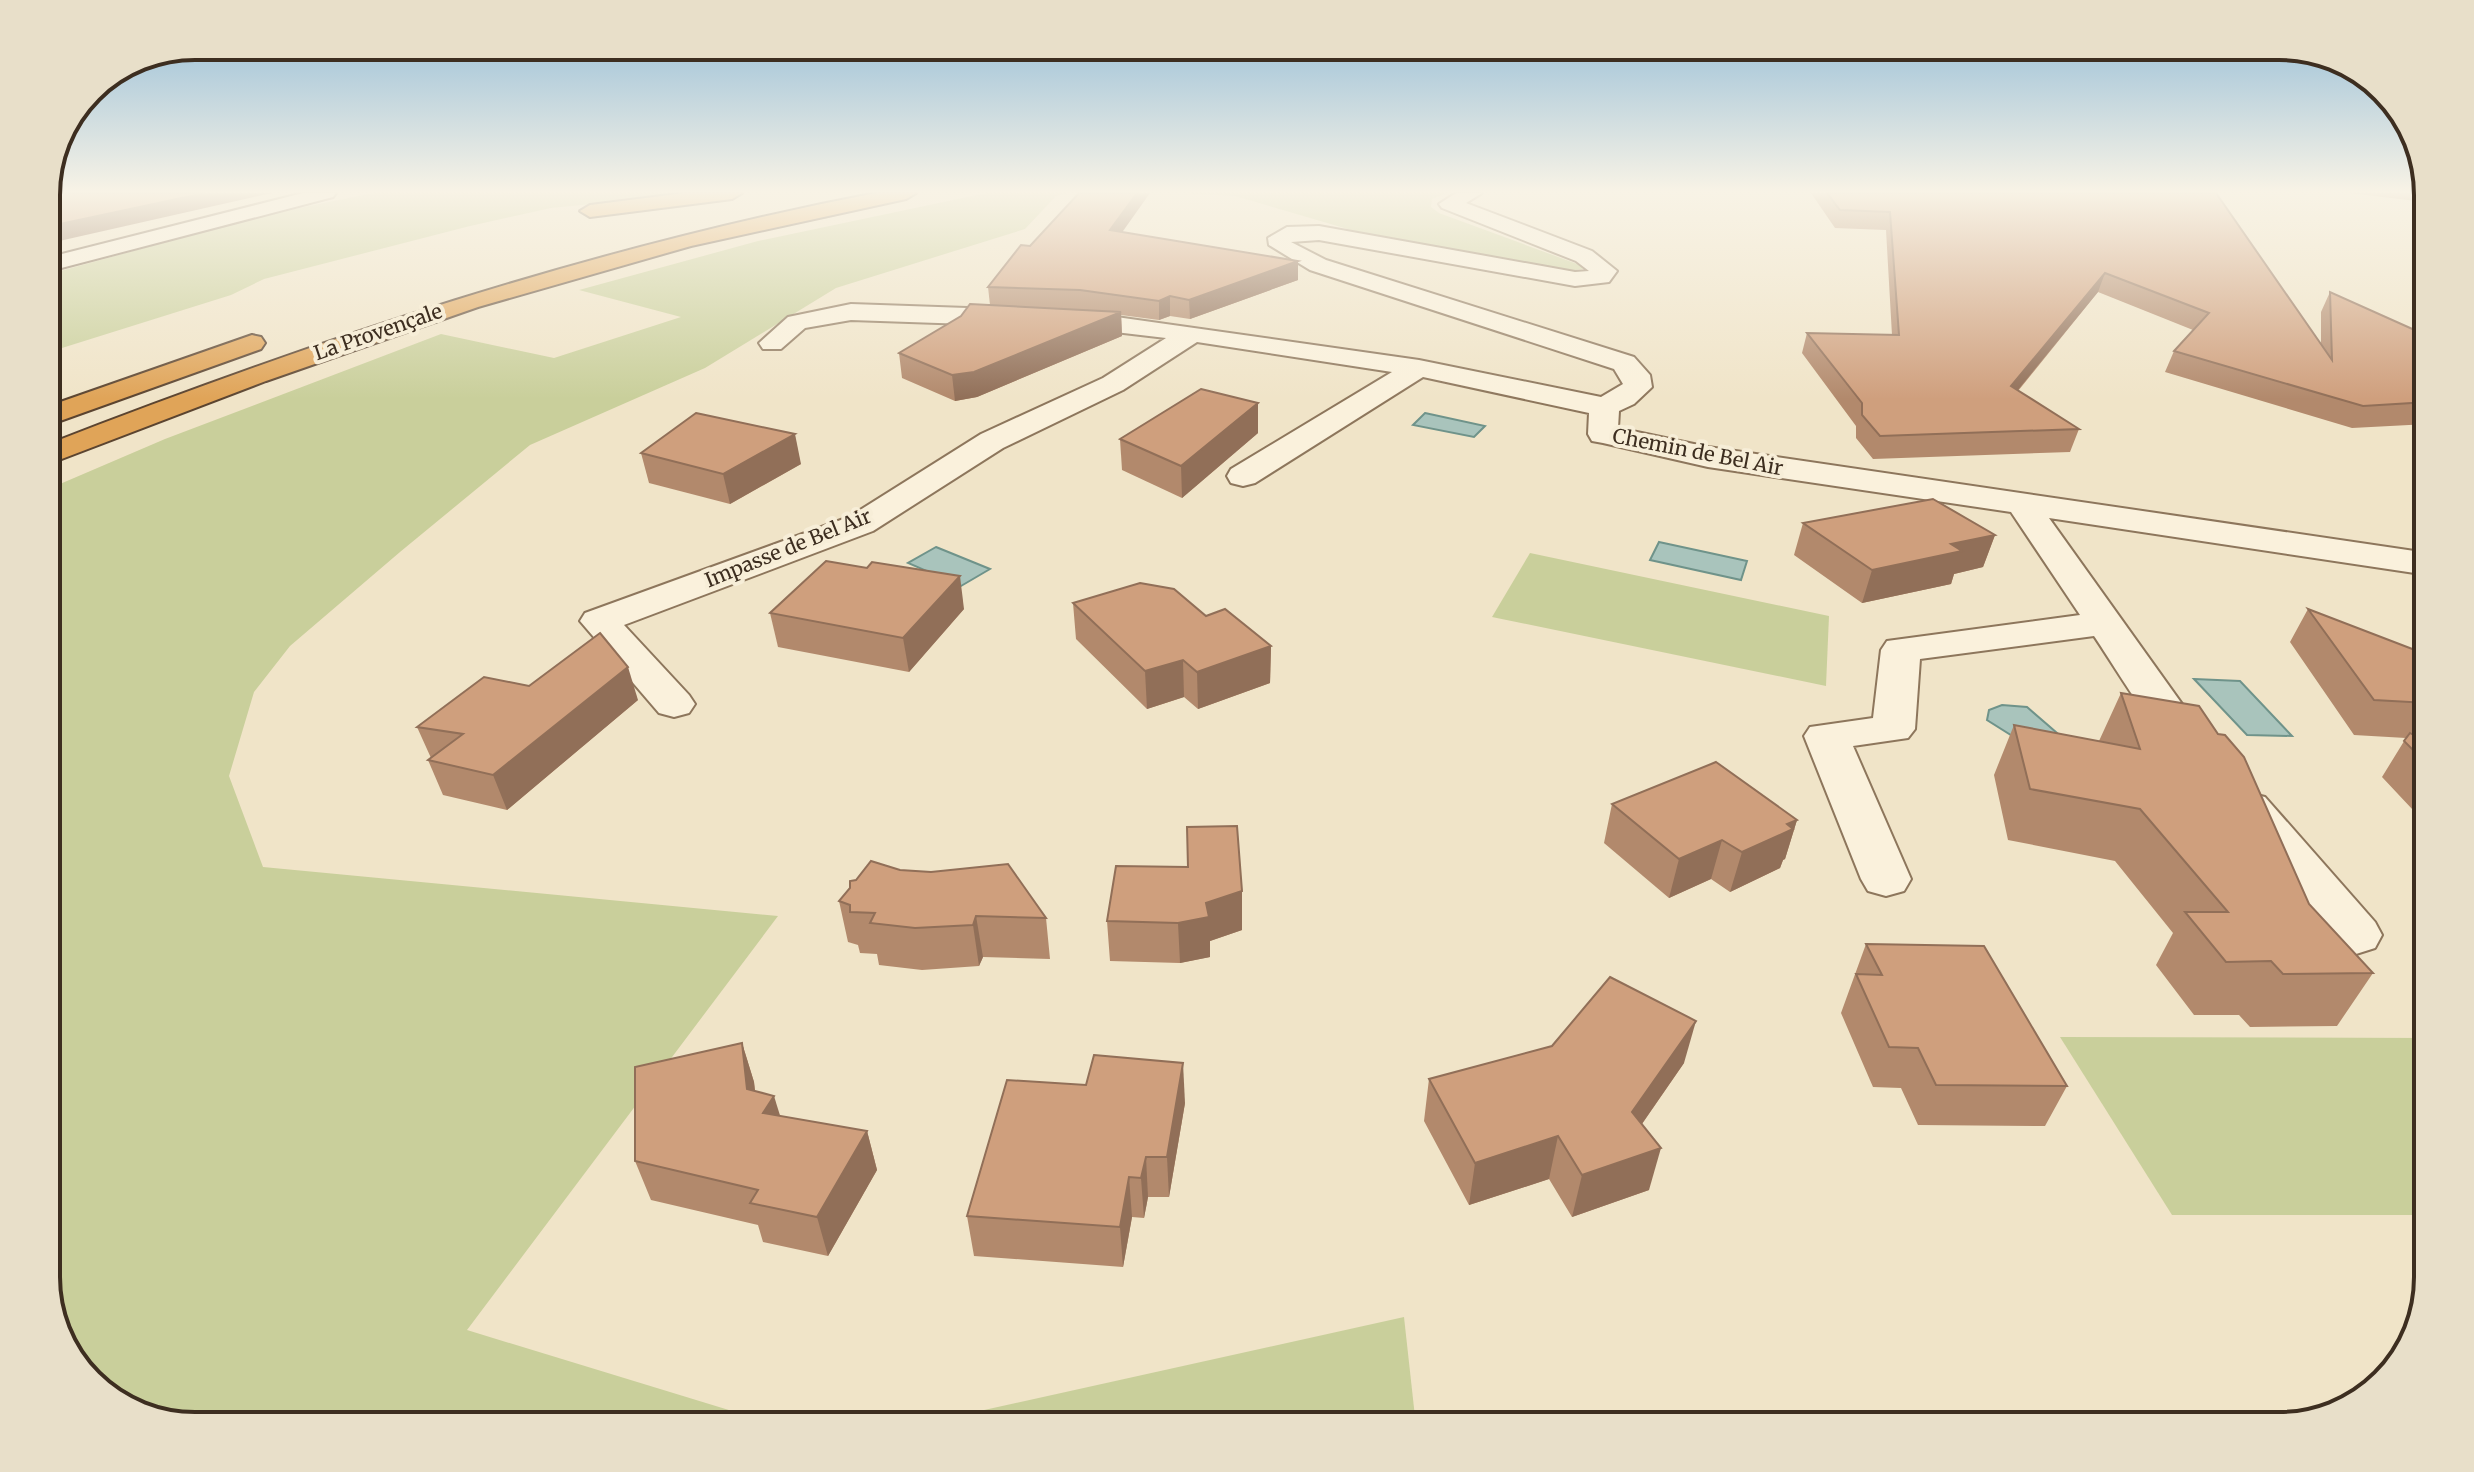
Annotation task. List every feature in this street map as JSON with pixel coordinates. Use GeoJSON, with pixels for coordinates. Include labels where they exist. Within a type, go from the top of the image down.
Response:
{"type":"FeatureCollection","features":[{"type":"Feature","properties":{"kind":"highway"},"geometry":{"type":"LineString","coordinates":[[516,263],[522,262]]}},
{"type":"Feature","properties":{"kind":"highway","name":"La Provençale"},"geometry":{"type":"LineString","coordinates":[[60,450],[212,389],[470,302],[617,262]]}},
{"type":"Feature","properties":{"kind":"highway"},"geometry":{"type":"LineString","coordinates":[[60,412],[274,335]]}},
{"type":"Feature","properties":{"kind":"street","name":"Chemin de Bel Air"},"geometry":{"type":"LineString","coordinates":[[1312,262],[1624,363],[1636,375],[1638,387],[1604,407],[1603,434],[1708,457],[2414,562]]}},
{"type":"Feature","properties":{"kind":"street","name":"Chemin de Bel Air"},"geometry":{"type":"LineString","coordinates":[[1479,262],[1575,279],[1601,277],[1605,271],[1592,262]]}},
{"type":"Feature","properties":{"kind":"street"},"geometry":{"type":"LineString","coordinates":[[772,343],[797,322],[851,312],[1081,320],[1192,333],[1419,368],[1604,407]]}},
{"type":"Feature","properties":{"kind":"street","name":"Impasse de Bel Air"},"geometry":{"type":"LineString","coordinates":[[674,704],[599,621],[861,524],[992,441],[1113,384],[1192,333]]}},
{"type":"Feature","properties":{"kind":"street"},"geometry":{"type":"LineString","coordinates":[[1243,476],[1419,368]]}},
{"type":"Feature","properties":{"kind":"street"},"geometry":{"type":"LineString","coordinates":[[2023,505],[2167,713],[2356,935]]}},
{"type":"Feature","properties":{"kind":"street"},"geometry":{"type":"LineString","coordinates":[[1886,879],[1826,736],[1893,729],[1901,650],[2105,623]]}},
{"type":"Feature","properties":{"kind":"green space"},"geometry":{"type":"Polygon","coordinates":[[[94,262],[331,262],[264,279],[231,295],[60,349],[60,271],[94,262]]]}},
{"type":"Feature","properties":{"kind":"green space"},"geometry":{"type":"Polygon","coordinates":[[[682,262],[920,262],[836,288],[705,368],[530,445],[290,646],[254,692],[229,776],[263,867],[778,916],[467,1330],[735,1412],[195,1412],[143,1402],[106,1378],[83,1352],[67,1320],[60,1286],[60,484],[165,439],[441,334],[554,358],[681,317],[579,290],[682,262]]]}},
{"type":"Feature","properties":{"kind":"green space"},"geometry":{"type":"Polygon","coordinates":[[[1516,262],[1571,262],[1588,268],[1569,271],[1516,262]]]}},
{"type":"Feature","properties":{"kind":"green space"},"geometry":{"type":"Polygon","coordinates":[[[1530,553],[1829,616],[1826,686],[1492,617],[1530,553]]]}},
{"type":"Feature","properties":{"kind":"green space"},"geometry":{"type":"Polygon","coordinates":[[[2060,1037],[2414,1038],[2414,1215],[2172,1215],[2060,1037]]]}},
{"type":"Feature","properties":{"kind":"green space"},"geometry":{"type":"Polygon","coordinates":[[[1404,1317],[1414,1412],[975,1412],[1404,1317]]]}},
{"type":"Feature","properties":{"kind":"water"},"geometry":{"type":"Polygon","coordinates":[[[1425,413],[1485,426],[1474,437],[1413,425],[1425,413]]]}},
{"type":"Feature","properties":{"kind":"water"},"geometry":{"type":"Polygon","coordinates":[[[1659,542],[1747,561],[1741,580],[1650,560],[1659,542]]]}},
{"type":"Feature","properties":{"kind":"water"},"geometry":{"type":"Polygon","coordinates":[[[936,547],[990,569],[961,586],[908,563],[936,547]]]}},
{"type":"Feature","properties":{"kind":"water"},"geometry":{"type":"Polygon","coordinates":[[[2194,679],[2240,681],[2292,736],[2247,735],[2194,679]]]}},
{"type":"Feature","properties":{"kind":"water"},"geometry":{"type":"Polygon","coordinates":[[[2002,705],[2027,707],[2079,752],[2044,756],[1987,720],[1989,710],[2002,705]]]}},
{"type":"Feature","properties":{"kind":"building"},"geometry":{"type":"Polygon","coordinates":[[[1008,262],[1296,262],[1189,300],[1170,296],[1159,301],[1080,290],[988,287],[1008,262]]]}},
{"type":"Feature","properties":{"kind":"building"},"geometry":{"type":"Polygon","coordinates":[[[1894,262],[2264,262],[2332,360],[2330,292],[2414,330],[2414,403],[2363,406],[2174,351],[2209,313],[2105,273],[2011,386],[2079,429],[1880,436],[1862,415],[1862,403],[1807,333],[1899,335],[1894,262]]]}},
{"type":"Feature","properties":{"kind":"building"},"geometry":{"type":"Polygon","coordinates":[[[970,304],[1121,312],[974,372],[952,375],[899,353],[961,316],[970,304]]]}},
{"type":"Feature","properties":{"kind":"building"},"geometry":{"type":"Polygon","coordinates":[[[1201,389],[1258,403],[1181,466],[1120,439],[1201,389]]]}},
{"type":"Feature","properties":{"kind":"building"},"geometry":{"type":"Polygon","coordinates":[[[696,413],[795,434],[723,474],[641,453],[696,413]]]}},
{"type":"Feature","properties":{"kind":"building"},"geometry":{"type":"Polygon","coordinates":[[[1933,499],[1995,535],[1951,544],[1962,551],[1872,570],[1803,523],[1933,499]]]}},
{"type":"Feature","properties":{"kind":"building"},"geometry":{"type":"Polygon","coordinates":[[[826,561],[867,568],[872,562],[960,576],[903,638],[770,613],[826,561]]]}},
{"type":"Feature","properties":{"kind":"building"},"geometry":{"type":"Polygon","coordinates":[[[1140,583],[1174,589],[1206,616],[1225,609],[1271,646],[1197,672],[1183,660],[1145,671],[1073,603],[1140,583]]]}},
{"type":"Feature","properties":{"kind":"building"},"geometry":{"type":"Polygon","coordinates":[[[2308,609],[2414,650],[2414,702],[2374,700],[2308,609]]]}},
{"type":"Feature","properties":{"kind":"building"},"geometry":{"type":"Polygon","coordinates":[[[600,633],[628,667],[493,775],[428,760],[463,734],[417,727],[484,677],[529,686],[600,633]]]}},
{"type":"Feature","properties":{"kind":"building"},"geometry":{"type":"Polygon","coordinates":[[[2121,693],[2199,706],[2218,734],[2225,735],[2244,757],[2309,904],[2373,973],[2283,974],[2271,961],[2226,962],[2185,912],[2228,912],[2140,809],[2030,789],[2014,725],[2140,749],[2121,693]]]}},
{"type":"Feature","properties":{"kind":"building"},"geometry":{"type":"Polygon","coordinates":[[[2410,733],[2414,735],[2414,751],[2404,741],[2410,733]]]}},
{"type":"Feature","properties":{"kind":"building"},"geometry":{"type":"Polygon","coordinates":[[[1716,762],[1797,820],[1787,824],[1793,829],[1742,852],[1722,840],[1679,859],[1612,804],[1716,762]]]}},
{"type":"Feature","properties":{"kind":"building"},"geometry":{"type":"Polygon","coordinates":[[[1237,826],[1242,891],[1206,903],[1209,917],[1178,923],[1107,921],[1116,866],[1188,867],[1187,827],[1237,826]]]}},
{"type":"Feature","properties":{"kind":"building"},"geometry":{"type":"Polygon","coordinates":[[[871,861],[900,870],[931,872],[1008,864],[1046,918],[976,916],[973,925],[915,928],[870,923],[875,913],[850,912],[850,905],[839,901],[850,888],[850,881],[856,880],[871,861]]]}},
{"type":"Feature","properties":{"kind":"building"},"geometry":{"type":"Polygon","coordinates":[[[1866,944],[1984,946],[2067,1086],[1936,1085],[1918,1048],[1889,1047],[1856,974],[1882,975],[1866,944]]]}},
{"type":"Feature","properties":{"kind":"building"},"geometry":{"type":"Polygon","coordinates":[[[1610,977],[1696,1021],[1632,1112],[1661,1148],[1582,1175],[1558,1136],[1475,1163],[1429,1079],[1552,1046],[1610,977]]]}},
{"type":"Feature","properties":{"kind":"building"},"geometry":{"type":"Polygon","coordinates":[[[742,1043],[747,1089],[774,1096],[763,1113],[867,1131],[817,1217],[750,1203],[758,1190],[635,1161],[635,1067],[742,1043]]]}},
{"type":"Feature","properties":{"kind":"building"},"geometry":{"type":"Polygon","coordinates":[[[1094,1055],[1183,1063],[1167,1157],[1146,1157],[1141,1178],[1129,1177],[1120,1227],[967,1216],[1007,1080],[1086,1085],[1094,1055]]]}}]}
